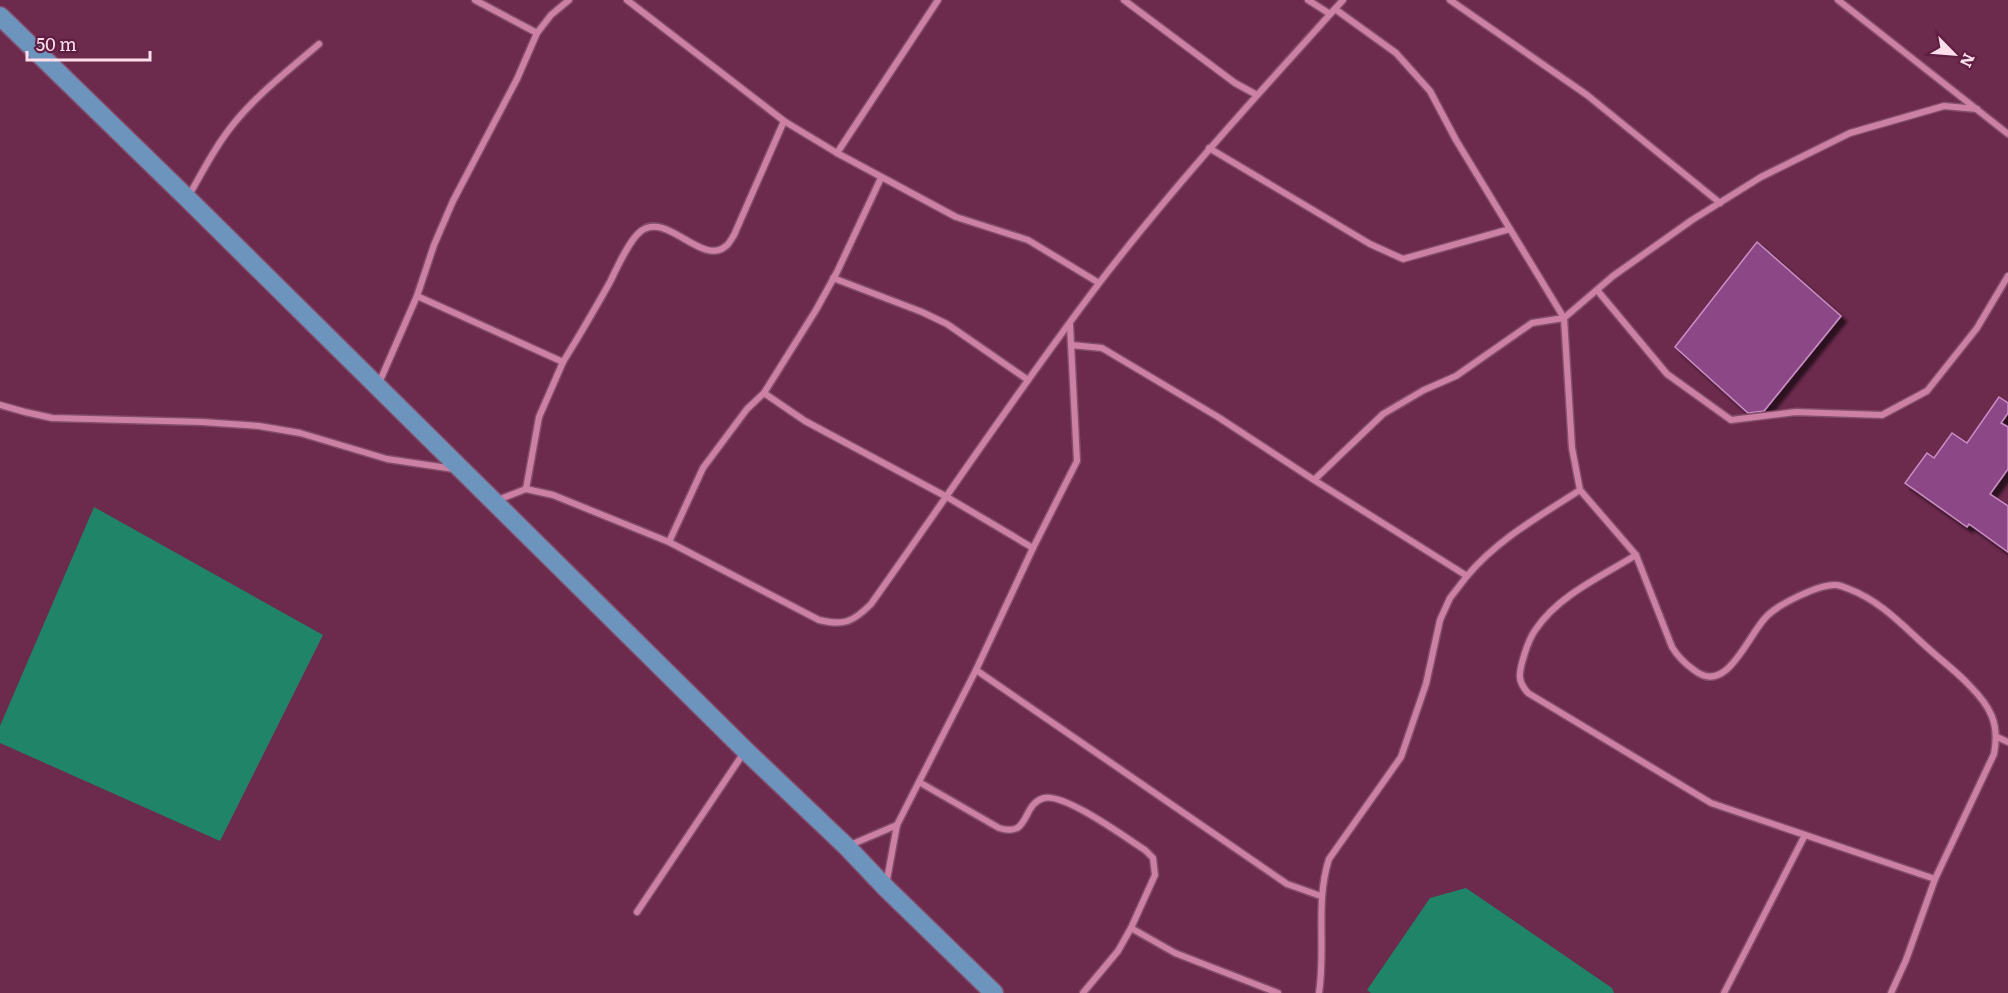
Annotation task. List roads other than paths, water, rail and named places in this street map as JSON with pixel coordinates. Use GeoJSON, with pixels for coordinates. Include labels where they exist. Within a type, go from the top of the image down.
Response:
{"type":"FeatureCollection","features":[{"type":"Feature","properties":{"kind":"main road"},"geometry":{"type":"LineString","coordinates":[[0,16],[994,993]]}},
{"type":"Feature","properties":{"kind":"street"},"geometry":{"type":"LineString","coordinates":[[475,0],[537,33]]}},
{"type":"Feature","properties":{"kind":"street"},"geometry":{"type":"LineString","coordinates":[[377,388],[417,296],[434,245],[453,201],[518,79],[537,33],[551,15],[569,0]]}},
{"type":"Feature","properties":{"kind":"street"},"geometry":{"type":"LineString","coordinates":[[627,0],[784,121],[837,153],[956,218],[1028,240],[1100,283]]}},
{"type":"Feature","properties":{"kind":"street"},"geometry":{"type":"LineString","coordinates":[[837,153],[938,0]]}},
{"type":"Feature","properties":{"kind":"street"},"geometry":{"type":"LineString","coordinates":[[1124,0],[1235,83],[1257,95]]}},
{"type":"Feature","properties":{"kind":"street"},"geometry":{"type":"LineString","coordinates":[[1308,0],[1330,14],[1335,9]]}},
{"type":"Feature","properties":{"kind":"street"},"geometry":{"type":"LineString","coordinates":[[494,502],[526,489],[553,495],[669,542],[819,620],[834,624],[846,622],[860,615],[871,604],[1028,380],[1100,283],[1209,148],[1343,0]]}},
{"type":"Feature","properties":{"kind":"street"},"geometry":{"type":"LineString","coordinates":[[1449,0],[1587,95],[1720,203]]}},
{"type":"Feature","properties":{"kind":"street"},"geometry":{"type":"LineString","coordinates":[[1838,0],[2008,134]]}},
{"type":"Feature","properties":{"kind":"street"},"geometry":{"type":"LineString","coordinates":[[1335,9],[1396,53],[1430,91],[1456,140],[1564,318],[1572,448],[1580,490],[1636,555],[1672,647],[1679,658],[1699,674],[1710,678],[1721,675],[1731,665],[1765,617],[1778,606],[1820,588],[1836,585],[1866,596],[1881,607],[1961,676],[1982,698],[1993,718],[1997,737],[1994,753],[1935,879],[1906,960],[1891,993]]}},
{"type":"Feature","properties":{"kind":"street"},"geometry":{"type":"LineString","coordinates":[[187,198],[216,148],[234,123],[255,99],[319,44]]}},
{"type":"Feature","properties":{"kind":"street"},"geometry":{"type":"LineString","coordinates":[[1314,480],[1383,414],[1424,390],[1456,376],[1532,323],[1564,318],[1613,276],[1761,177],[1850,133],[1944,106],[1977,109]]}},
{"type":"Feature","properties":{"kind":"street"},"geometry":{"type":"LineString","coordinates":[[526,489],[539,417],[564,362],[636,237],[642,230],[652,226],[670,231],[701,248],[714,251],[726,247],[735,235],[784,121]]}},
{"type":"Feature","properties":{"kind":"street"},"geometry":{"type":"LineString","coordinates":[[1209,148],[1370,244],[1403,259],[1510,230]]}},
{"type":"Feature","properties":{"kind":"street"},"geometry":{"type":"LineString","coordinates":[[669,542],[706,462],[747,409],[764,393],[833,279],[881,178]]}},
{"type":"Feature","properties":{"kind":"street"},"geometry":{"type":"LineString","coordinates":[[1597,290],[1667,374],[1731,420],[1796,412],[1882,415],[1927,391],[1977,328],[2008,276]]}},
{"type":"Feature","properties":{"kind":"street"},"geometry":{"type":"LineString","coordinates":[[833,279],[922,312],[947,324],[1028,380]]}},
{"type":"Feature","properties":{"kind":"street"},"geometry":{"type":"LineString","coordinates":[[417,296],[564,362]]}},
{"type":"Feature","properties":{"kind":"street"},"geometry":{"type":"LineString","coordinates":[[886,888],[897,825],[976,670],[1077,461],[1070,325]]}},
{"type":"Feature","properties":{"kind":"street"},"geometry":{"type":"LineString","coordinates":[[1071,345],[1102,348],[1218,417],[1467,576]]}},
{"type":"Feature","properties":{"kind":"street"},"geometry":{"type":"LineString","coordinates":[[764,393],[768,398],[805,421],[947,496],[1033,548]]}},
{"type":"Feature","properties":{"kind":"street"},"geometry":{"type":"LineString","coordinates":[[0,405],[52,418],[259,426],[300,433],[387,459],[461,469]]}},
{"type":"Feature","properties":{"kind":"street"},"geometry":{"type":"LineString","coordinates":[[1319,993],[1323,876],[1329,859],[1392,773],[1401,757],[1426,684],[1440,620],[1450,598],[1467,576],[1501,541],[1580,490]]}},
{"type":"Feature","properties":{"kind":"street"},"geometry":{"type":"LineString","coordinates":[[1636,555],[1567,598],[1536,629],[1528,644],[1519,675],[1521,684],[1528,693],[1711,803],[1935,879]]}},
{"type":"Feature","properties":{"kind":"street"},"geometry":{"type":"LineString","coordinates":[[976,670],[1287,884],[1321,896]]}},
{"type":"Feature","properties":{"kind":"street"},"geometry":{"type":"LineString","coordinates":[[1997,737],[2008,742]]}},
{"type":"Feature","properties":{"kind":"street"},"geometry":{"type":"LineString","coordinates":[[637,912],[746,751]]}},
{"type":"Feature","properties":{"kind":"street"},"geometry":{"type":"LineString","coordinates":[[919,782],[1010,832],[1017,829],[1036,803],[1044,798],[1055,798],[1080,809],[1145,850],[1153,858],[1155,875],[1131,928],[1118,951],[1083,993]]}},
{"type":"Feature","properties":{"kind":"street"},"geometry":{"type":"LineString","coordinates":[[848,847],[897,825]]}},
{"type":"Feature","properties":{"kind":"street"},"geometry":{"type":"LineString","coordinates":[[1724,993],[1805,835]]}},
{"type":"Feature","properties":{"kind":"street"},"geometry":{"type":"LineString","coordinates":[[1131,928],[1175,953],[1278,993]]}}]}
